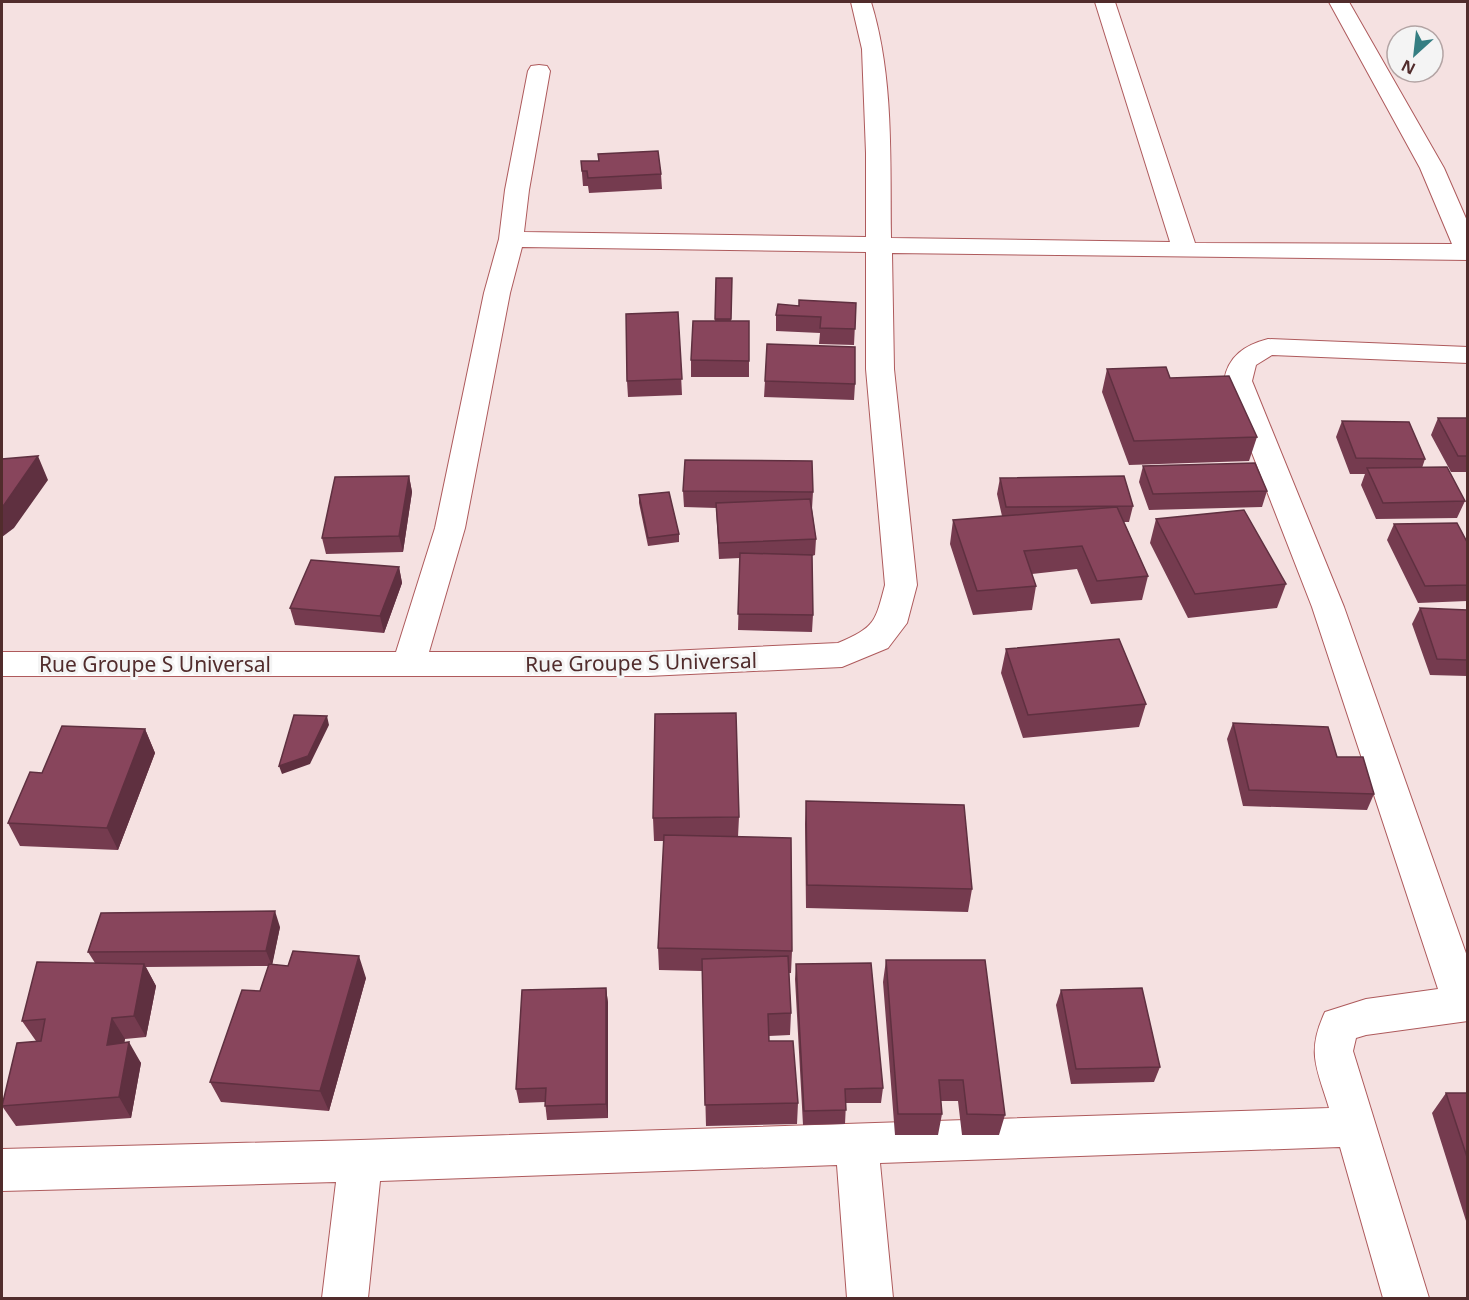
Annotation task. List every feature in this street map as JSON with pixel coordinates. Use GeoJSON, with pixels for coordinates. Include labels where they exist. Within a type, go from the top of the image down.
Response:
{"type":"FeatureCollection","features":[{"type":"Feature","properties":{"kind":"street","name":"Rue Groupe S Universal"},"geometry":{"type":"LineString","coordinates":[[2,664],[648,664],[842,655],[876,640],[891,623],[901,585],[880,369],[878,153],[873,49],[861,2]]}},
{"type":"Feature","properties":{"kind":"street"},"geometry":{"type":"LineString","coordinates":[[1105,2],[1185,250]]}},
{"type":"Feature","properties":{"kind":"street"},"geometry":{"type":"LineString","coordinates":[[511,239],[878,246],[1467,252],[1432,168],[1339,2]]}},
{"type":"Feature","properties":{"kind":"street"},"geometry":{"type":"LineString","coordinates":[[409,665],[450,528],[497,293],[511,239],[517,190],[539,71]]}},
{"type":"Feature","properties":{"kind":"street"},"geometry":{"type":"LineString","coordinates":[[1406,1299],[1333,1051],[1340,1026],[1366,1017],[1465,1003],[1328,607],[1238,381],[1239,368],[1247,355],[1268,347],[1467,355]]}},
{"type":"Feature","properties":{"kind":"street"},"geometry":{"type":"LineString","coordinates":[[2,1170],[360,1161],[1355,1127]]}},
{"type":"Feature","properties":{"kind":"street"},"geometry":{"type":"LineString","coordinates":[[857,1143],[870,1299]]}},
{"type":"Feature","properties":{"kind":"street"},"geometry":{"type":"LineString","coordinates":[[345,1299],[360,1161]]}},
{"type":"Feature","properties":{"kind":"building"},"geometry":{"type":"Polygon","coordinates":[[[658,151],[661,174],[588,178],[587,171],[582,171],[581,161],[599,161],[598,154],[658,151]]]}},
{"type":"Feature","properties":{"kind":"building"},"geometry":{"type":"Polygon","coordinates":[[[716,278],[732,278],[731,319],[715,319],[716,278]]]}},
{"type":"Feature","properties":{"kind":"building"},"geometry":{"type":"Polygon","coordinates":[[[799,300],[856,303],[855,329],[820,328],[821,317],[776,315],[778,304],[799,306],[799,300]]]}},
{"type":"Feature","properties":{"kind":"building"},"geometry":{"type":"Polygon","coordinates":[[[678,312],[682,379],[627,381],[626,314],[678,312]]]}},
{"type":"Feature","properties":{"kind":"building"},"geometry":{"type":"Polygon","coordinates":[[[693,321],[749,321],[749,361],[691,360],[693,321]]]}},
{"type":"Feature","properties":{"kind":"building"},"geometry":{"type":"Polygon","coordinates":[[[767,344],[855,347],[855,384],[765,381],[767,344]]]}},
{"type":"Feature","properties":{"kind":"building"},"geometry":{"type":"Polygon","coordinates":[[[1166,367],[1170,378],[1229,376],[1257,437],[1134,441],[1107,369],[1166,367]]]}},
{"type":"Feature","properties":{"kind":"building"},"geometry":{"type":"Polygon","coordinates":[[[1438,418],[1467,418],[1467,456],[1458,456],[1438,418]]]}},
{"type":"Feature","properties":{"kind":"building"},"geometry":{"type":"Polygon","coordinates":[[[1342,421],[1409,422],[1425,459],[1356,458],[1342,421]]]}},
{"type":"Feature","properties":{"kind":"building"},"geometry":{"type":"Polygon","coordinates":[[[38,456],[4,505],[2,506],[2,459],[38,456]]]}},
{"type":"Feature","properties":{"kind":"building"},"geometry":{"type":"Polygon","coordinates":[[[685,460],[812,461],[813,492],[683,491],[685,460]]]}},
{"type":"Feature","properties":{"kind":"building"},"geometry":{"type":"Polygon","coordinates":[[[1255,463],[1267,491],[1153,494],[1143,466],[1255,463]]]}},
{"type":"Feature","properties":{"kind":"building"},"geometry":{"type":"Polygon","coordinates":[[[1447,467],[1465,501],[1383,503],[1367,468],[1447,467]]]}},
{"type":"Feature","properties":{"kind":"building"},"geometry":{"type":"Polygon","coordinates":[[[409,476],[399,536],[322,538],[335,477],[409,476]]]}},
{"type":"Feature","properties":{"kind":"building"},"geometry":{"type":"Polygon","coordinates":[[[1124,476],[1133,506],[1006,507],[1000,478],[1124,476]]]}},
{"type":"Feature","properties":{"kind":"building"},"geometry":{"type":"Polygon","coordinates":[[[669,492],[679,534],[648,538],[639,495],[669,492]]]}},
{"type":"Feature","properties":{"kind":"building"},"geometry":{"type":"Polygon","coordinates":[[[810,499],[816,539],[719,543],[716,503],[810,499]]]}},
{"type":"Feature","properties":{"kind":"building"},"geometry":{"type":"Polygon","coordinates":[[[1117,507],[1148,576],[1097,581],[1082,546],[1024,551],[1036,586],[977,591],[953,520],[1117,507]]]}},
{"type":"Feature","properties":{"kind":"building"},"geometry":{"type":"Polygon","coordinates":[[[1244,510],[1286,584],[1195,594],[1156,519],[1244,510]]]}},
{"type":"Feature","properties":{"kind":"building"},"geometry":{"type":"Polygon","coordinates":[[[1457,523],[1467,542],[1467,585],[1425,586],[1394,524],[1457,523]]]}},
{"type":"Feature","properties":{"kind":"building"},"geometry":{"type":"Polygon","coordinates":[[[740,553],[812,555],[813,615],[738,614],[740,553]]]}},
{"type":"Feature","properties":{"kind":"building"},"geometry":{"type":"Polygon","coordinates":[[[311,560],[399,567],[380,616],[290,608],[311,560]]]}},
{"type":"Feature","properties":{"kind":"building"},"geometry":{"type":"Polygon","coordinates":[[[1420,608],[1467,610],[1467,660],[1437,659],[1420,608]]]}},
{"type":"Feature","properties":{"kind":"building"},"geometry":{"type":"Polygon","coordinates":[[[1119,639],[1146,704],[1028,715],[1006,649],[1119,639]]]}},
{"type":"Feature","properties":{"kind":"building"},"geometry":{"type":"Polygon","coordinates":[[[736,713],[739,817],[653,818],[655,714],[736,713]]]}},
{"type":"Feature","properties":{"kind":"building"},"geometry":{"type":"Polygon","coordinates":[[[294,715],[327,716],[308,756],[279,766],[294,715]]]}},
{"type":"Feature","properties":{"kind":"building"},"geometry":{"type":"Polygon","coordinates":[[[1233,723],[1328,727],[1337,757],[1363,757],[1374,794],[1249,790],[1233,723]]]}},
{"type":"Feature","properties":{"kind":"building"},"geometry":{"type":"Polygon","coordinates":[[[62,726],[145,729],[107,828],[8,823],[30,772],[42,773],[62,726]]]}},
{"type":"Feature","properties":{"kind":"building"},"geometry":{"type":"Polygon","coordinates":[[[806,801],[964,805],[972,889],[807,885],[806,801]]]}},
{"type":"Feature","properties":{"kind":"building"},"geometry":{"type":"Polygon","coordinates":[[[664,835],[791,838],[792,951],[658,948],[664,835]]]}},
{"type":"Feature","properties":{"kind":"building"},"geometry":{"type":"Polygon","coordinates":[[[275,911],[266,951],[88,952],[101,913],[275,911]]]}},
{"type":"Feature","properties":{"kind":"building"},"geometry":{"type":"Polygon","coordinates":[[[293,951],[359,956],[320,1091],[210,1082],[242,990],[260,991],[269,964],[288,966],[293,951]]]}},
{"type":"Feature","properties":{"kind":"building"},"geometry":{"type":"Polygon","coordinates":[[[788,956],[791,1013],[768,1014],[769,1041],[793,1041],[798,1103],[705,1105],[702,959],[788,956]]]}},
{"type":"Feature","properties":{"kind":"building"},"geometry":{"type":"Polygon","coordinates":[[[886,960],[985,960],[1005,1115],[967,1114],[963,1080],[939,1080],[942,1114],[898,1114],[886,960]]]}},
{"type":"Feature","properties":{"kind":"building"},"geometry":{"type":"Polygon","coordinates":[[[37,962],[144,964],[134,1016],[112,1018],[107,1045],[129,1042],[119,1097],[2,1106],[17,1043],[41,1041],[45,1019],[22,1021],[37,962]]]}},
{"type":"Feature","properties":{"kind":"building"},"geometry":{"type":"Polygon","coordinates":[[[871,963],[883,1088],[845,1089],[846,1110],[804,1111],[796,964],[871,963]]]}},
{"type":"Feature","properties":{"kind":"building"},"geometry":{"type":"Polygon","coordinates":[[[606,988],[606,1104],[545,1106],[546,1088],[516,1089],[522,990],[606,988]]]}},
{"type":"Feature","properties":{"kind":"building"},"geometry":{"type":"Polygon","coordinates":[[[1142,988],[1160,1067],[1076,1069],[1061,990],[1142,988]]]}},
{"type":"Feature","properties":{"kind":"building"},"geometry":{"type":"Polygon","coordinates":[[[1446,1093],[1467,1093],[1467,1157],[1446,1093]]]}}]}
